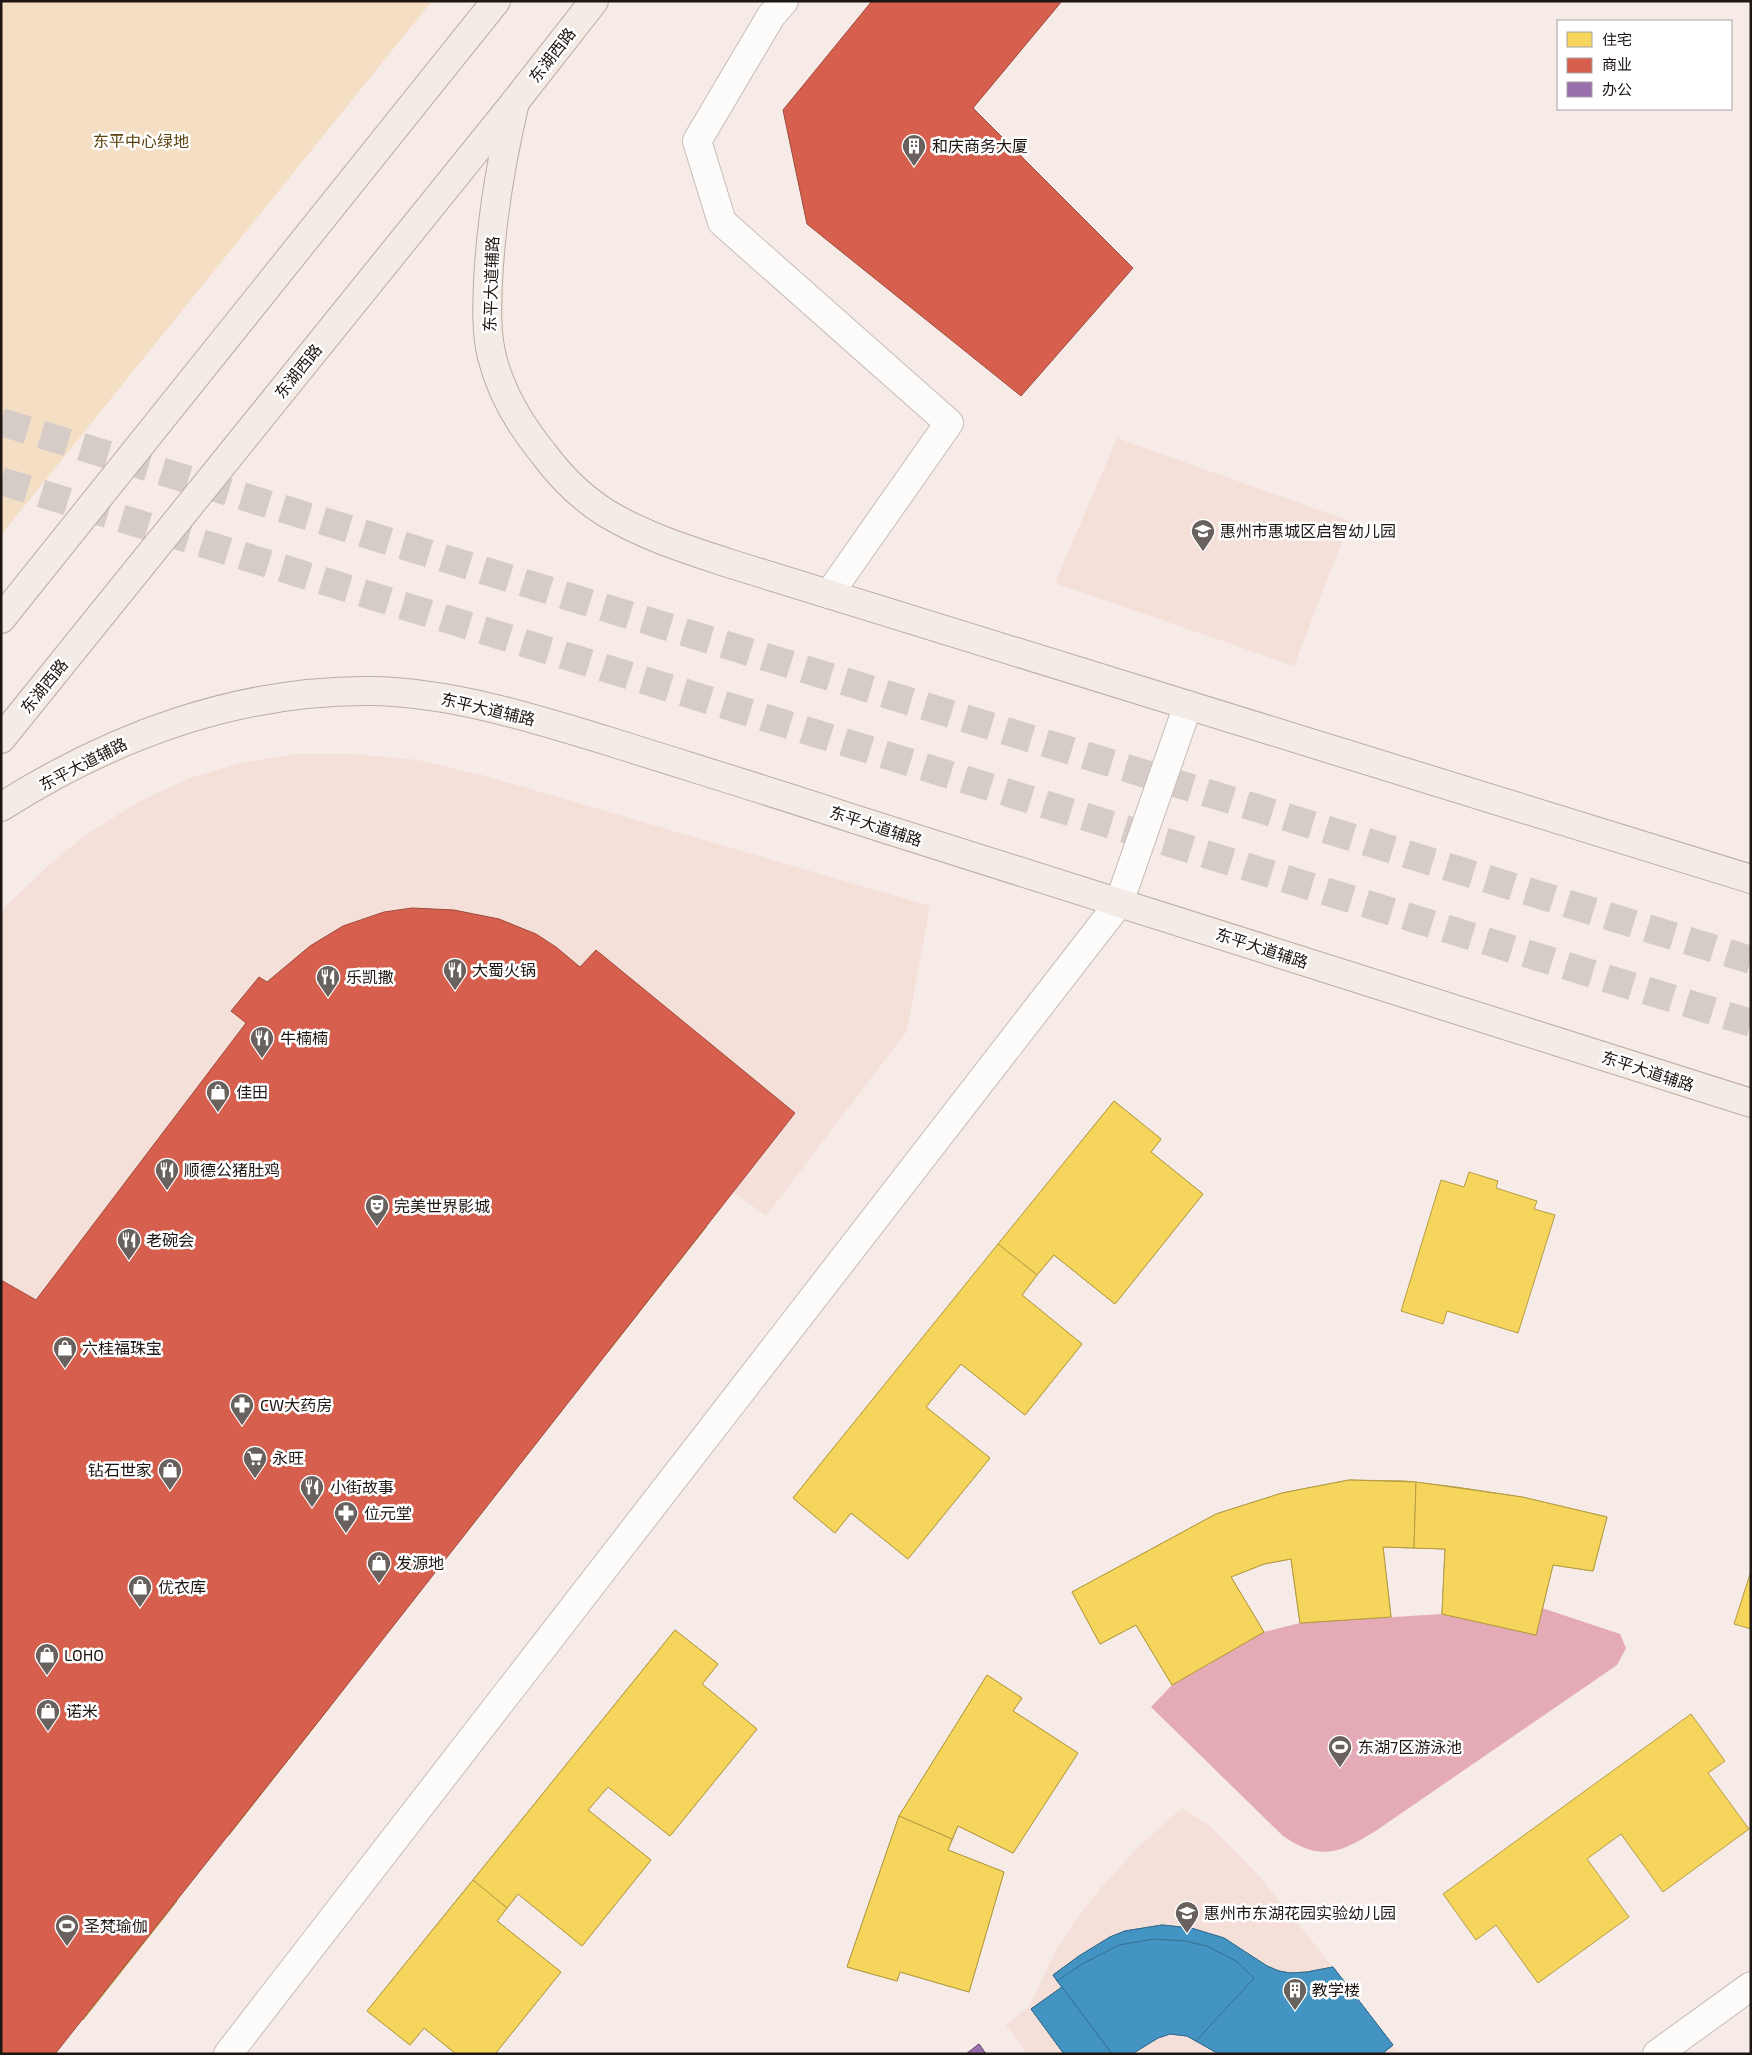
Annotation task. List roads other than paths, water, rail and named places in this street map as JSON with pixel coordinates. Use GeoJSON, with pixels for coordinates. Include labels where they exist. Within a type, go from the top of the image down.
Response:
{"type":"FeatureCollection","features":[{"type":"Feature","properties":{"kind":"main road"},"geometry":{"type":"LineString","coordinates":[[1,619],[496,1]]}},
{"type":"Feature","properties":{"kind":"main road","name":"东湖西路"},"geometry":{"type":"LineString","coordinates":[[1,739],[515,102],[594,1]]}},
{"type":"Feature","properties":{"kind":"main road","name":"东平大道辅路"},"geometry":{"type":"LineString","coordinates":[[515,102],[499,180],[492,229],[488,276],[487,324],[491,355],[500,381],[526,431],[556,470],[604,512],[651,536],[692,551],[1751,879]]}},
{"type":"Feature","properties":{"kind":"main road","name":"东平大道辅路"},"geometry":{"type":"LineString","coordinates":[[1,807],[110,748],[189,718],[248,702],[293,694],[382,691],[463,702],[531,718],[714,774],[1751,1103]]}},
{"type":"Feature","properties":{"kind":"street"},"geometry":{"type":"LineString","coordinates":[[784,1],[771,16],[697,141],[722,222],[949,423],[830,594]]}},
{"type":"Feature","properties":{"kind":"street"},"geometry":{"type":"LineString","coordinates":[[228,2054],[1119,903],[1188,705]]}},
{"type":"Feature","properties":{"kind":"street"},"geometry":{"type":"LineString","coordinates":[[1656,2054],[1751,1986]]}},
{"type":"Feature","properties":{"kind":"tunnel"},"geometry":{"type":"LineString","coordinates":[[1,422],[1751,960]]}},
{"type":"Feature","properties":{"kind":"tunnel"},"geometry":{"type":"LineString","coordinates":[[1,481],[1751,1023]]}},
{"type":"Feature","properties":{"kind":"place","name":"和庆商务大厦"},"geometry":{"type":"Point","coordinates":[914,167]}},
{"type":"Feature","properties":{"kind":"place","name":"惠州市惠城区启智幼儿园"},"geometry":{"type":"Point","coordinates":[1203,552]}},
{"type":"Feature","properties":{"kind":"place","name":"大蜀火锅"},"geometry":{"type":"Point","coordinates":[455,991]}},
{"type":"Feature","properties":{"kind":"place","name":"乐凯撒"},"geometry":{"type":"Point","coordinates":[328,998]}},
{"type":"Feature","properties":{"kind":"place","name":"牛楠楠"},"geometry":{"type":"Point","coordinates":[262,1059]}},
{"type":"Feature","properties":{"kind":"place","name":"佳田"},"geometry":{"type":"Point","coordinates":[218,1113]}},
{"type":"Feature","properties":{"kind":"place","name":"顺德公猪肚鸡"},"geometry":{"type":"Point","coordinates":[167,1191]}},
{"type":"Feature","properties":{"kind":"place","name":"完美世界影城"},"geometry":{"type":"Point","coordinates":[377,1227]}},
{"type":"Feature","properties":{"kind":"place","name":"老碗会"},"geometry":{"type":"Point","coordinates":[129,1261]}},
{"type":"Feature","properties":{"kind":"place","name":"六桂福珠宝"},"geometry":{"type":"Point","coordinates":[65,1369]}},
{"type":"Feature","properties":{"kind":"place","name":"CW大药房"},"geometry":{"type":"Point","coordinates":[242,1426]}},
{"type":"Feature","properties":{"kind":"place","name":"永旺"},"geometry":{"type":"Point","coordinates":[255,1479]}},
{"type":"Feature","properties":{"kind":"place","name":"钻石世家"},"geometry":{"type":"Point","coordinates":[170,1491]}},
{"type":"Feature","properties":{"kind":"place","name":"小街故事"},"geometry":{"type":"Point","coordinates":[312,1508]}},
{"type":"Feature","properties":{"kind":"place","name":"位元堂"},"geometry":{"type":"Point","coordinates":[346,1534]}},
{"type":"Feature","properties":{"kind":"place","name":"发源地"},"geometry":{"type":"Point","coordinates":[379,1584]}},
{"type":"Feature","properties":{"kind":"place","name":"优衣库"},"geometry":{"type":"Point","coordinates":[140,1608]}},
{"type":"Feature","properties":{"kind":"place","name":"LOHO"},"geometry":{"type":"Point","coordinates":[47,1676]}},
{"type":"Feature","properties":{"kind":"place","name":"诺米"},"geometry":{"type":"Point","coordinates":[48,1732]}},
{"type":"Feature","properties":{"kind":"place","name":"东湖7区游泳池"},"geometry":{"type":"Point","coordinates":[1340,1768]}},
{"type":"Feature","properties":{"kind":"place","name":"惠州市东湖花园实验幼儿园"},"geometry":{"type":"Point","coordinates":[1187,1934]}},
{"type":"Feature","properties":{"kind":"place","name":"圣梵瑜伽"},"geometry":{"type":"Point","coordinates":[67,1947]}},
{"type":"Feature","properties":{"kind":"place","name":"教学楼"},"geometry":{"type":"Point","coordinates":[1295,2011]}},
{"type":"Feature","properties":{"kind":"park label","name":"东平中心绿地"},"geometry":{"type":"Point","coordinates":[141,141]}}]}
